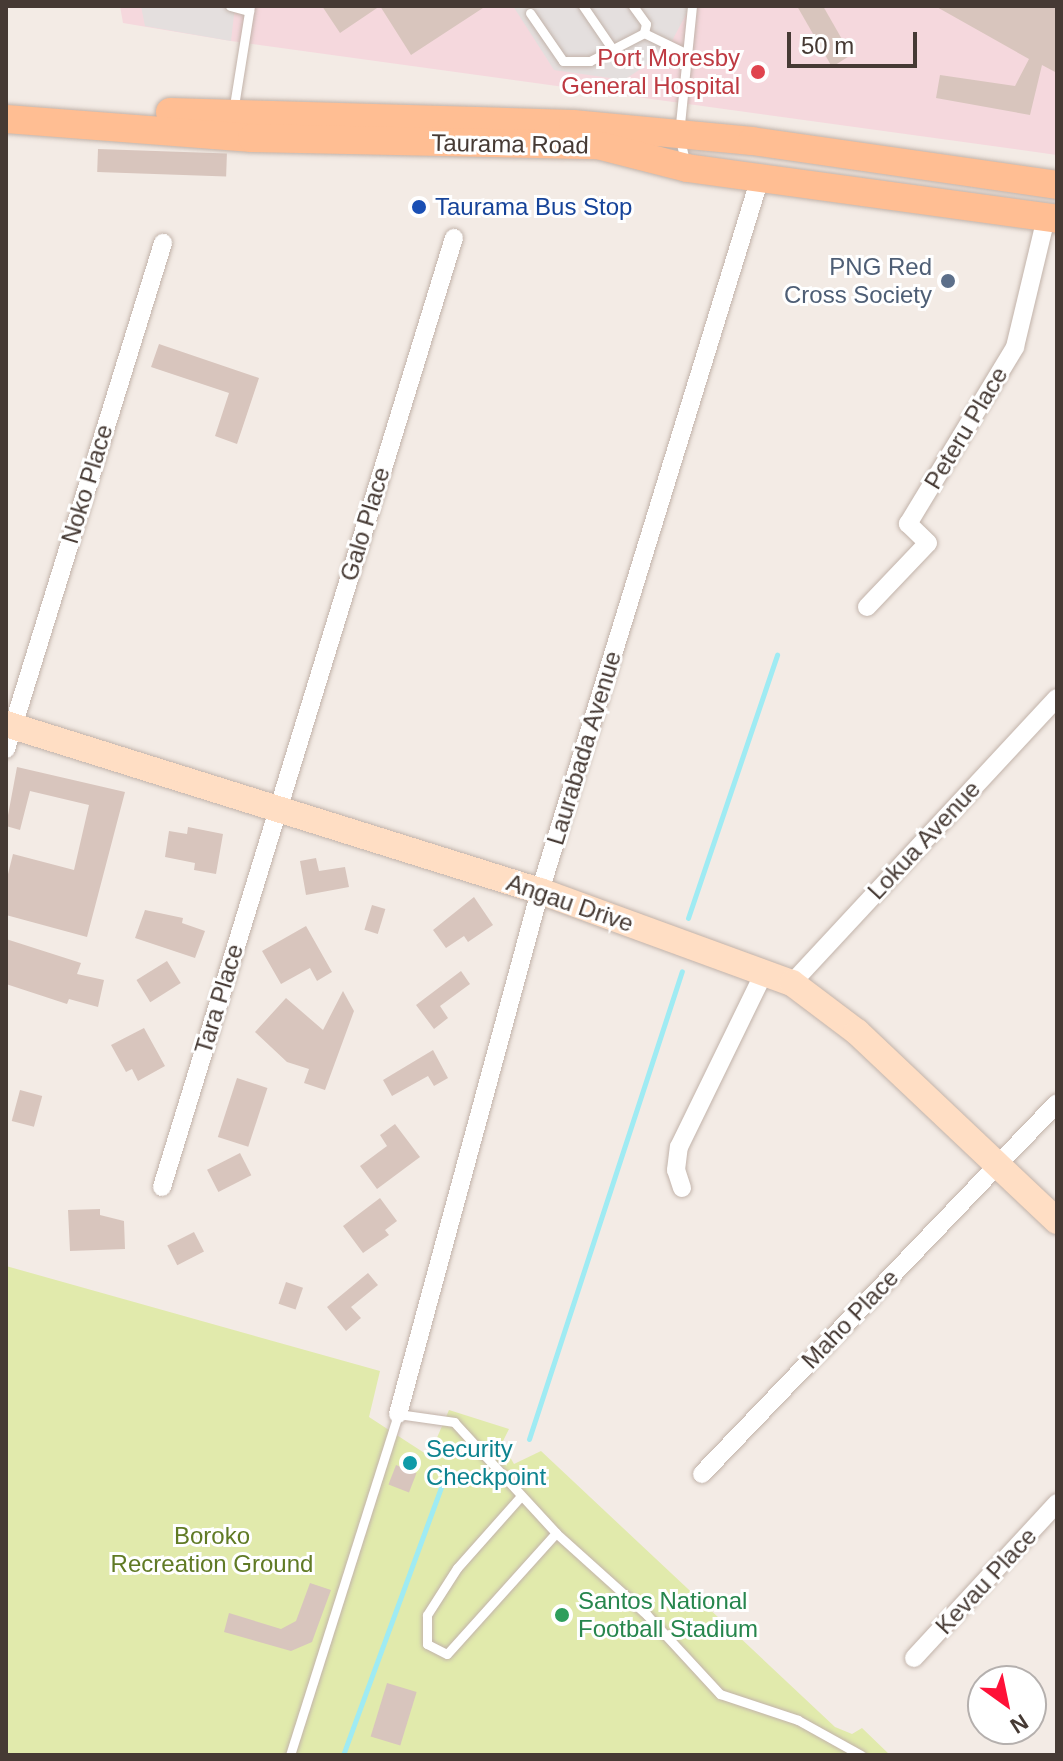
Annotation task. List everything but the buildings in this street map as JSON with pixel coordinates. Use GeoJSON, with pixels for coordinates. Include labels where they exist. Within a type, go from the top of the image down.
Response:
{"type":"FeatureCollection","features":[{"type":"Feature","properties":{"kind":"main road","name":"Taurama Road"},"geometry":{"type":"LineString","coordinates":[[6,104],[233,116],[573,124],[679,134],[1057,185]]}},
{"type":"Feature","properties":{"kind":"main road","name":"Taurama Road"},"geometry":{"type":"LineString","coordinates":[[6,119],[252,138],[597,145],[687,168],[1051,218]]}},
{"type":"Feature","properties":{"kind":"street","name":"Laurabada Avenue"},"geometry":{"type":"LineString","coordinates":[[398,1414],[540,891],[760,178]]}},
{"type":"Feature","properties":{"kind":"street","name":"Peteru Place"},"geometry":{"type":"LineString","coordinates":[[867,607],[928,543],[908,524],[1015,347],[1051,218]]}},
{"type":"Feature","properties":{"kind":"street","name":"Galo Place"},"geometry":{"type":"LineString","coordinates":[[276,811],[454,238]]}},
{"type":"Feature","properties":{"kind":"street","name":"Noko Place"},"geometry":{"type":"LineString","coordinates":[[8,733],[163,243]]}},
{"type":"Feature","properties":{"kind":"street","name":"Lokua Avenue"},"geometry":{"type":"LineString","coordinates":[[792,983],[1057,698]]}},
{"type":"Feature","properties":{"kind":"street","name":"Angau Drive"},"geometry":{"type":"LineString","coordinates":[[8,733],[540,891],[792,983],[857,1032],[1057,1221]]}},
{"type":"Feature","properties":{"kind":"street","name":"Tara Place"},"geometry":{"type":"LineString","coordinates":[[162,1187],[276,811]]}},
{"type":"Feature","properties":{"kind":"street"},"geometry":{"type":"LineString","coordinates":[[682,1188],[676,1170],[679,1147],[765,971]]}},
{"type":"Feature","properties":{"kind":"street","name":"Maho Place"},"geometry":{"type":"LineString","coordinates":[[702,1474],[1057,1103]]}},
{"type":"Feature","properties":{"kind":"street","name":"Kevau Place"},"geometry":{"type":"LineString","coordinates":[[914,1658],[1057,1503]]}},
{"type":"Feature","properties":{"kind":"lane"},"geometry":{"type":"LineString","coordinates":[[230,6],[250,9],[233,116],[229,123],[252,138]]}},
{"type":"Feature","properties":{"kind":"lane"},"geometry":{"type":"LineString","coordinates":[[583,6],[613,50]]}},
{"type":"Feature","properties":{"kind":"lane"},"geometry":{"type":"LineString","coordinates":[[530,13],[563,61],[590,61],[644,33],[646,24],[633,6]]}},
{"type":"Feature","properties":{"kind":"lane"},"geometry":{"type":"LineString","coordinates":[[687,168],[679,134],[692,6]]}},
{"type":"Feature","properties":{"kind":"lane"},"geometry":{"type":"LineString","coordinates":[[644,33],[685,53]]}},
{"type":"Feature","properties":{"kind":"lane"},"geometry":{"type":"LineString","coordinates":[[290,1755],[398,1414],[454,1422],[556,1533],[647,1615],[720,1694],[798,1720],[861,1755]]}},
{"type":"Feature","properties":{"kind":"lane"},"geometry":{"type":"LineString","coordinates":[[521,1496],[457,1568],[427,1615],[427,1644],[447,1654],[556,1533]]}},
{"type":"Feature","properties":{"kind":"shaded area","name":"Port Moresby General Hospital"},"geometry":{"type":"Polygon","coordinates":[[[120,6],[1057,6],[1057,155],[231,41],[123,23],[120,6]]]}},
{"type":"Feature","properties":{"kind":"shaded area"},"geometry":{"type":"Polygon","coordinates":[[[141,6],[235,6],[231,41],[145,26],[141,6]]]}},
{"type":"Feature","properties":{"kind":"shaded area"},"geometry":{"type":"Polygon","coordinates":[[[513,6],[690,7],[666,52],[624,80],[554,70],[513,6]]]}},
{"type":"Feature","properties":{"kind":"green space","name":"Boroko Recreation Ground"},"geometry":{"type":"Polygon","coordinates":[[[6,1266],[380,1371],[369,1417],[429,1456],[449,1410],[509,1429],[502,1443],[514,1464],[541,1451],[835,1727],[852,1734],[862,1728],[890,1755],[6,1755],[6,1266]]]}},
{"type":"Feature","properties":{"kind":"waterway"},"geometry":{"type":"LineString","coordinates":[[688,918],[777,655]]}},
{"type":"Feature","properties":{"kind":"waterway"},"geometry":{"type":"LineString","coordinates":[[529,1439],[682,971]]}},
{"type":"Feature","properties":{"kind":"waterway"},"geometry":{"type":"LineString","coordinates":[[343,1755],[442,1485]]}},
{"type":"Feature","properties":{"kind":"place","name":"Port Moresby General Hospital"},"geometry":{"type":"Point","coordinates":[758,72]}},
{"type":"Feature","properties":{"kind":"place","name":"Taurama Bus Stop"},"geometry":{"type":"Point","coordinates":[419,207]}},
{"type":"Feature","properties":{"kind":"place","name":"PNG Red Cross Society"},"geometry":{"type":"Point","coordinates":[948,281]}},
{"type":"Feature","properties":{"kind":"place","name":"Security Checkpoint"},"geometry":{"type":"Point","coordinates":[410,1463]}},
{"type":"Feature","properties":{"kind":"place","name":"Santos National Football Stadium"},"geometry":{"type":"Point","coordinates":[562,1615]}}]}
